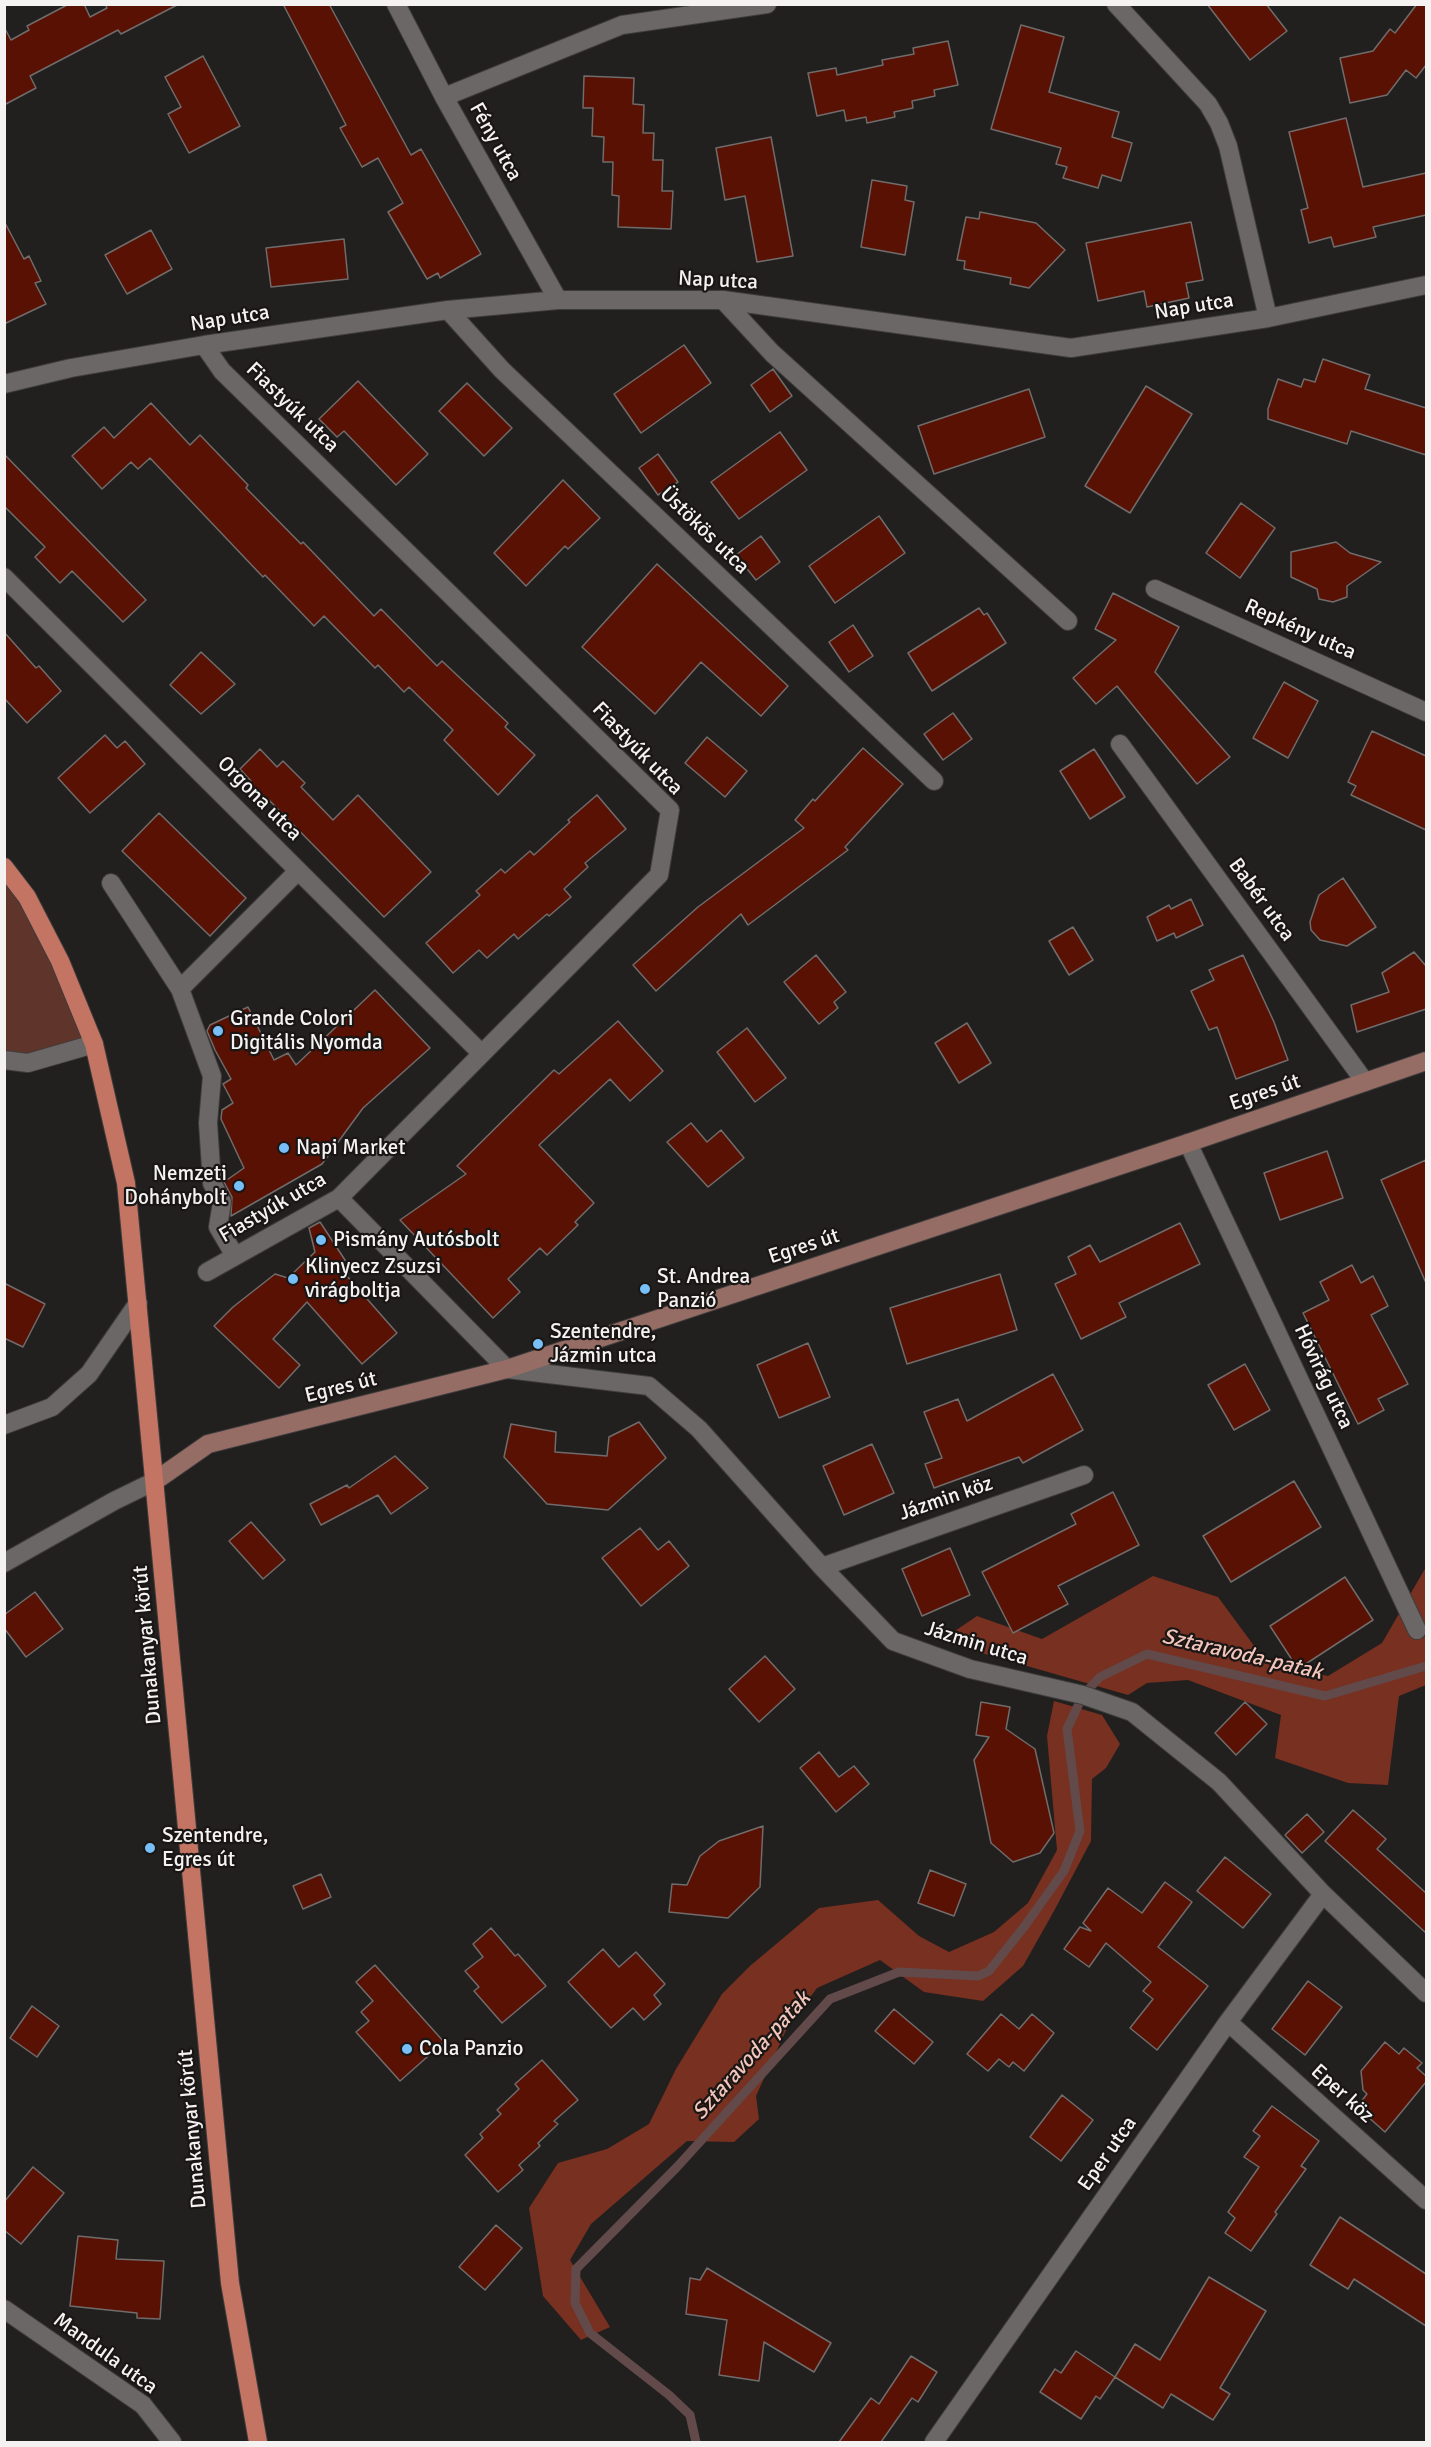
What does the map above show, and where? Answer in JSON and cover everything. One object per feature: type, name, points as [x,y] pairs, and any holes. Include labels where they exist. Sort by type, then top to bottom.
[{"type":"main road","name":"Dunakanyar körút","points":[[4,867],[27,897],[60,961],[94,1044],[126,1183],[230,2283],[258,2442]]},
{"type":"street","name":"Fény utca","points":[[396,4],[444,96],[558,300]]},
{"type":"street","points":[[444,96],[622,25],[767,4]]},
{"type":"street","points":[[1116,4],[1208,104],[1219,123],[1228,146],[1268,318]]},
{"type":"street","name":"Nap utca","points":[[4,384],[71,368],[204,345],[448,310],[558,300],[723,300],[1071,348],[1268,318],[1426,285]]},
{"type":"street","points":[[723,300],[772,353],[1068,621]]},
{"type":"street","name":"Üstökös utca","points":[[448,310],[502,370],[934,781]]},
{"type":"street","name":"Fiastyúk utca","points":[[204,345],[222,371],[670,810],[658,875],[339,1198],[207,1272]]},
{"type":"street","name":"Orgona utca","points":[[4,577],[481,1053]]},
{"type":"street","name":"Repkény utca","points":[[1155,590],[1426,712]]},
{"type":"street","name":"Babér utca","points":[[1120,744],[1365,1082]]},
{"type":"street","points":[[180,989],[298,871]]},
{"type":"street","points":[[111,883],[180,989],[212,1076],[208,1123],[212,1183],[222,1202],[218,1227],[235,1256]]},
{"type":"street","points":[[4,1060],[28,1063],[94,1044]]},
{"type":"street","name":"Egres út","points":[[4,1563],[114,1501],[155,1481],[208,1444],[507,1369],[1188,1143],[1426,1061]]},
{"type":"street","name":"Hóvirág utca","points":[[1188,1143],[1417,1630]]},
{"type":"street","points":[[339,1198],[507,1369]]},
{"type":"street","points":[[4,1425],[52,1407],[82,1381],[138,1303]]},
{"type":"street","name":"Jázmin utca","points":[[507,1369],[649,1386],[699,1429],[822,1567],[893,1641],[970,1669],[1083,1695],[1132,1712],[1219,1782],[1323,1894],[1426,1993]]},
{"type":"street","name":"Jázmin köz","points":[[822,1567],[1084,1475]]},
{"type":"street","name":"Eper utca","points":[[934,2442],[1228,2022],[1323,1894]]},
{"type":"street","name":"Eper köz","points":[[1228,2022],[1426,2200]]},
{"type":"street","name":"Mandula utca","points":[[4,2310],[143,2405],[172,2442]]},
{"type":"shaded area","points":[[4,867],[94,1044],[5,1060]]},
{"type":"shaded area","points":[[1426,1567],[1426,1685],[1399,1696],[1388,1785],[1348,1783],[1275,1758],[1281,1715],[1188,1680],[1147,1683],[1128,1695],[940,1641],[977,1616],[1042,1639],[1153,1576],[1218,1597],[1266,1662],[1328,1676],[1382,1643]]},
{"type":"shaded area","points":[[1054,1701],[1102,1715],[1120,1744],[1106,1768],[1092,1779],[1091,1841],[1023,1966],[983,2001],[924,1992],[880,1960],[817,1988],[787,2028],[756,2096],[759,2119],[734,2142],[687,2141],[591,2224],[570,2260],[610,2327],[581,2340],[543,2296],[529,2208],[558,2163],[607,2149],[649,2124],[676,2069],[722,1994],[750,1966],[819,1908],[878,1900],[919,1936],[949,1952],[994,1932],[1028,1903],[1057,1850],[1047,1736]]},
{"type":"building","points":[[69,4],[84,4],[90,17],[107,8],[105,4],[179,4],[121,34],[118,30],[30,76],[36,88],[4,105],[4,27],[11,40],[29,30],[27,26]]},
{"type":"building","points":[[283,4],[329,4],[411,155],[421,149],[481,254],[440,278],[438,273],[427,279],[388,212],[403,203],[378,158],[362,167],[340,128],[346,125]]},
{"type":"building","points":[[1207,4],[1266,4],[1287,31],[1250,60]]},
{"type":"building","points":[[1417,4],[1426,4],[1426,65],[1416,78],[1406,70],[1387,95],[1350,103],[1340,58],[1373,51],[1390,29],[1395,33]]},
{"type":"building","points":[[1021,25],[1064,37],[1049,92],[1119,112],[1112,137],[1132,143],[1121,181],[1102,175],[1098,188],[1063,178],[1067,167],[1056,164],[1061,148],[991,129]]},
{"type":"building","points":[[948,41],[958,85],[934,90],[935,96],[912,101],[913,108],[894,112],[895,117],[867,123],[866,117],[846,121],[844,110],[817,116],[808,73],[836,68],[837,75],[883,65],[882,60],[914,54],[913,48]]},
{"type":"building","points":[[203,56],[240,126],[189,153],[168,114],[181,107],[165,77]]},
{"type":"building","points":[[584,76],[634,78],[633,104],[644,105],[643,133],[654,133],[653,160],[663,160],[662,191],[673,191],[671,229],[618,227],[619,196],[612,195],[613,162],[603,162],[604,137],[592,136],[593,108],[583,108]]},
{"type":"building","points":[[1346,118],[1363,187],[1426,173],[1426,215],[1373,227],[1376,237],[1334,247],[1331,237],[1309,243],[1301,210],[1308,208],[1289,132]]},
{"type":"building","points":[[771,137],[793,256],[757,262],[745,196],[725,200],[716,148]]},
{"type":"building","points":[[872,180],[907,186],[905,200],[914,202],[905,255],[861,247]]},
{"type":"building","points":[[980,212],[1036,223],[1065,250],[1029,288],[1010,284],[1011,278],[964,269],[965,261],[957,260],[966,217],[979,219]]},
{"type":"building","points":[[4,221],[24,259],[29,256],[41,281],[35,283],[46,304],[4,324]]},
{"type":"building","points":[[1191,222],[1203,280],[1186,283],[1189,298],[1147,307],[1144,291],[1098,301],[1086,243]]},
{"type":"building","points":[[151,230],[172,269],[127,294],[105,255]]},
{"type":"building","points":[[344,239],[348,279],[271,287],[266,248]]},
{"type":"building","points":[[684,345],[711,383],[641,433],[614,394]]},
{"type":"building","points":[[1323,359],[1370,375],[1365,389],[1426,408],[1426,455],[1351,431],[1347,444],[1268,419],[1268,409],[1278,379],[1301,387],[1304,379],[1315,382]]},
{"type":"building","points":[[773,369],[792,396],[770,412],[751,385]]},
{"type":"building","points":[[358,381],[428,454],[396,485],[344,431],[337,437],[319,419]]},
{"type":"building","points":[[467,383],[512,428],[484,456],[439,411]]},
{"type":"building","points":[[1146,386],[1192,414],[1130,513],[1085,486]]},
{"type":"building","points":[[1029,389],[1045,437],[934,474],[918,426]]},
{"type":"building","points":[[151,403],[190,445],[200,435],[248,485],[246,488],[301,544],[303,542],[374,616],[381,609],[437,666],[442,661],[508,723],[505,727],[535,755],[498,795],[444,740],[453,730],[409,687],[404,692],[378,665],[375,668],[324,616],[314,626],[265,575],[263,577],[150,458],[138,469],[131,462],[102,489],[72,456],[104,427],[114,438]]},
{"type":"building","points":[[780,432],[807,470],[739,519],[711,482]]},
{"type":"building","points":[[4,454],[146,600],[123,622],[72,571],[60,583],[35,557],[45,547],[4,506]]},
{"type":"building","points":[[658,454],[678,482],[658,495],[639,468]]},
{"type":"building","points":[[563,480],[600,518],[568,549],[565,546],[526,586],[494,553]]},
{"type":"building","points":[[1241,503],[1275,528],[1240,578],[1206,553]]},
{"type":"building","points":[[879,516],[905,553],[835,603],[809,566]]},
{"type":"building","points":[[761,536],[780,562],[756,580],[736,555]]},
{"type":"building","points":[[1336,542],[1350,553],[1381,562],[1347,586],[1347,597],[1333,602],[1319,599],[1317,589],[1291,577],[1291,552]]},
{"type":"building","points":[[657,564],[788,686],[761,716],[701,662],[655,714],[582,647]]},
{"type":"building","points":[[1113,593],[1179,627],[1155,672],[1230,757],[1197,784],[1117,686],[1096,704],[1073,678],[1116,640],[1095,629]]},
{"type":"building","points":[[979,608],[984,615],[987,613],[1006,643],[932,691],[908,653]]},
{"type":"building","points":[[853,625],[873,656],[849,672],[829,642]]},
{"type":"building","points":[[4,632],[36,668],[39,666],[61,691],[27,723],[4,698]]},
{"type":"building","points":[[201,652],[235,684],[201,714],[170,685]]},
{"type":"building","points":[[1284,682],[1318,701],[1288,758],[1253,738]]},
{"type":"building","points":[[953,713],[972,739],[943,760],[924,734]]},
{"type":"building","points":[[1372,731],[1426,756],[1426,830],[1351,795],[1356,786],[1348,782]]},
{"type":"building","points":[[105,735],[117,748],[125,741],[145,764],[90,813],[58,778]]},
{"type":"building","points":[[707,737],[747,771],[725,797],[685,763]]},
{"type":"building","points":[[863,748],[903,784],[845,847],[848,850],[748,925],[741,914],[656,991],[633,965],[698,907],[804,828],[795,820]]},
{"type":"building","points":[[260,749],[277,767],[283,761],[305,783],[301,787],[333,820],[358,795],[431,872],[384,917],[269,800],[266,803],[248,784],[251,781],[240,769]]},
{"type":"building","points":[[1094,749],[1125,797],[1090,819],[1060,771]]},
{"type":"building","points":[[597,795],[626,829],[585,863],[588,867],[564,889],[571,897],[518,939],[514,934],[487,958],[479,950],[453,973],[426,943],[480,895],[476,891],[501,869],[505,873],[530,851],[534,855],[570,822],[568,820]]},
{"type":"building","points":[[159,813],[246,898],[210,936],[122,851]]},
{"type":"building","points":[[1343,878],[1376,927],[1347,946],[1320,940],[1311,930],[1310,922],[1319,895]]},
{"type":"building","points":[[1191,899],[1203,925],[1176,938],[1174,933],[1157,941],[1147,917],[1169,905],[1171,909]]},
{"type":"building","points":[[1073,927],[1093,960],[1069,975],[1049,941]]},
{"type":"building","points":[[1414,952],[1426,966],[1426,1009],[1357,1032],[1351,1005],[1389,992],[1382,973]]},
{"type":"building","points":[[816,955],[846,992],[834,1002],[838,1008],[819,1024],[784,982]]},
{"type":"building","points":[[1243,955],[1274,1022],[1288,1060],[1236,1079],[1217,1027],[1209,1030],[1191,991],[1214,980],[1209,970]]},
{"type":"building","points":[[375,990],[430,1048],[363,1108],[322,1164],[231,1216],[232,1197],[224,1182],[244,1168],[221,1119],[222,1110],[233,1103],[223,1084],[231,1079],[207,1031],[210,1025],[248,1007],[274,1060],[288,1053],[296,1065]]},
{"type":"building","points":[[618,1021],[663,1071],[630,1101],[610,1079],[539,1145],[594,1203],[575,1222],[578,1225],[547,1255],[540,1248],[508,1279],[520,1292],[493,1318],[400,1220],[466,1174],[457,1166],[554,1070],[559,1074]]},
{"type":"building","points":[[967,1023],[991,1063],[959,1083],[935,1043]]},
{"type":"building","points":[[747,1028],[786,1078],[755,1102],[717,1052]]},
{"type":"building","points":[[691,1123],[707,1142],[721,1130],[744,1158],[708,1187],[667,1142]]},
{"type":"building","points":[[1327,1151],[1343,1198],[1280,1220],[1264,1173]]},
{"type":"building","points":[[1426,1160],[1426,1283],[1381,1180]]},
{"type":"building","points":[[320,1222],[345,1260],[339,1267],[397,1333],[362,1364],[307,1302],[273,1339],[300,1365],[279,1388],[214,1326],[233,1307],[275,1274],[288,1278],[315,1252],[309,1228]]},
{"type":"building","points":[[1180,1223],[1200,1264],[1119,1303],[1126,1317],[1081,1339],[1055,1284],[1076,1274],[1068,1257],[1090,1245],[1100,1262]]},
{"type":"building","points":[[1352,1265],[1361,1283],[1373,1276],[1388,1306],[1371,1315],[1408,1384],[1378,1399],[1384,1410],[1358,1424],[1303,1313],[1329,1300],[1320,1282]]},
{"type":"building","points":[[1000,1274],[1017,1330],[907,1364],[890,1308]]},
{"type":"building","points":[[4,1283],[45,1304],[23,1347],[4,1338]]},
{"type":"building","points":[[808,1343],[830,1397],[779,1418],[757,1365]]},
{"type":"building","points":[[1245,1364],[1270,1410],[1234,1430],[1208,1385]]},
{"type":"building","points":[[1053,1374],[1083,1430],[1023,1463],[1019,1457],[934,1488],[925,1464],[942,1458],[924,1412],[958,1399],[967,1421]]},
{"type":"building","points":[[639,1422],[666,1458],[608,1510],[547,1504],[504,1457],[511,1424],[556,1432],[555,1452],[607,1456],[609,1437]]},
{"type":"building","points":[[872,1444],[894,1493],[844,1515],[823,1466]]},
{"type":"building","points":[[395,1456],[428,1488],[391,1514],[378,1495],[321,1525],[310,1504],[347,1485],[349,1488]]},
{"type":"building","points":[[1294,1481],[1321,1527],[1231,1582],[1203,1536]]},
{"type":"building","points":[[1113,1492],[1139,1545],[1058,1586],[1068,1604],[1013,1633],[982,1572],[1076,1524],[1071,1514]]},
{"type":"building","points":[[251,1522],[285,1560],[263,1579],[229,1541]]},
{"type":"building","points":[[640,1528],[658,1550],[669,1541],[689,1566],[641,1606],[602,1558]]},
{"type":"building","points":[[950,1548],[970,1595],[922,1616],[902,1569]]},
{"type":"building","points":[[1345,1577],[1373,1620],[1298,1669],[1270,1626]]},
{"type":"building","points":[[35,1592],[63,1629],[26,1657],[4,1628],[4,1615]]},
{"type":"building","points":[[765,1656],[795,1689],[759,1722],[729,1689]]},
{"type":"building","points":[[981,1702],[1010,1707],[1006,1729],[1035,1749],[1054,1833],[1040,1853],[1013,1862],[991,1843],[974,1760],[989,1737],[976,1735]]},
{"type":"building","points":[[1245,1702],[1267,1724],[1236,1755],[1215,1733]]},
{"type":"building","points":[[819,1752],[839,1777],[854,1766],[869,1784],[836,1812],[800,1768]]},
{"type":"building","points":[[1353,1810],[1386,1839],[1377,1849],[1426,1893],[1426,1933],[1325,1841]]},
{"type":"building","points":[[1307,1814],[1324,1832],[1302,1853],[1285,1835]]},
{"type":"building","points":[[763,1826],[760,1887],[728,1918],[669,1912],[672,1884],[687,1885],[700,1856],[719,1841]]},
{"type":"building","points":[[1225,1857],[1271,1894],[1243,1928],[1197,1891]]},
{"type":"building","points":[[930,1870],[966,1884],[954,1916],[918,1903]]},
{"type":"building","points":[[321,1874],[331,1897],[303,1909],[293,1886]]},
{"type":"building","points":[[1165,1882],[1192,1902],[1158,1947],[1208,1986],[1157,2050],[1130,2028],[1153,1999],[1143,1991],[1151,1982],[1106,1943],[1089,1967],[1064,1949],[1080,1927],[1091,1931],[1083,1923],[1108,1888],[1142,1913]]},
{"type":"building","points":[[491,1928],[515,1956],[518,1954],[546,1986],[502,2023],[474,1991],[479,1987],[465,1971],[483,1957],[473,1944]]},
{"type":"building","points":[[603,1949],[619,1967],[636,1952],[665,1984],[654,1995],[661,2004],[644,2020],[633,2008],[611,2028],[568,1982]]},
{"type":"building","points":[[375,1965],[444,2042],[400,2081],[356,2032],[369,2021],[361,2012],[373,2001],[356,1982]]},
{"type":"building","points":[[1308,1981],[1342,2007],[1305,2055],[1272,2029]]},
{"type":"building","points":[[32,2006],[59,2026],[37,2057],[10,2038]]},
{"type":"building","points":[[894,2009],[933,2042],[914,2064],[875,2031]]},
{"type":"building","points":[[1001,2014],[1019,2029],[1032,2014],[1054,2033],[1024,2071],[1013,2062],[1009,2067],[999,2059],[988,2071],[967,2054]]},
{"type":"building","points":[[1385,2042],[1399,2054],[1404,2048],[1422,2063],[1417,2068],[1426,2076],[1426,2082],[1385,2132],[1357,2107],[1367,2094],[1363,2090],[1361,2071]]},
{"type":"building","points":[[542,2060],[578,2100],[554,2121],[558,2124],[538,2143],[540,2146],[519,2165],[523,2170],[498,2192],[465,2155],[483,2138],[480,2134],[501,2114],[497,2110],[519,2089],[515,2084]]},
{"type":"building","points":[[1062,2095],[1093,2120],[1061,2161],[1030,2137]]},
{"type":"building","points":[[1272,2106],[1319,2141],[1301,2166],[1306,2169],[1251,2251],[1225,2233],[1235,2218],[1228,2212],[1259,2167],[1244,2157],[1260,2136],[1253,2131]]},
{"type":"building","points":[[33,2167],[64,2193],[21,2244],[4,2230],[4,2202]]},
{"type":"building","points":[[1340,2217],[1426,2274],[1426,2326],[1354,2279],[1348,2289],[1310,2265]]},
{"type":"building","points":[[496,2225],[522,2248],[485,2290],[459,2267]]},
{"type":"building","points":[[78,2236],[118,2240],[116,2259],[164,2261],[160,2319],[137,2318],[137,2313],[70,2306]]},
{"type":"building","points":[[707,2268],[831,2343],[814,2372],[764,2342],[759,2381],[719,2375],[727,2320],[686,2314],[690,2278],[700,2280]]},
{"type":"building","points":[[1209,2277],[1266,2311],[1220,2388],[1230,2394],[1213,2420],[1171,2394],[1163,2408],[1115,2377],[1135,2344],[1160,2360]]},
{"type":"building","points":[[1076,2351],[1115,2377],[1100,2399],[1096,2396],[1081,2419],[1040,2392],[1055,2369],[1061,2373]]},
{"type":"building","points":[[911,2356],[937,2372],[918,2402],[912,2398],[881,2442],[839,2442],[871,2398],[879,2404]]},
{"type":"waterway","name":"Sztaravoda-patak","points":[[696,2442],[690,2415],[669,2395],[590,2333],[575,2303],[576,2269],[677,2167],[830,1999],[899,1972],[978,1976],[989,1971],[1064,1871],[1080,1831],[1067,1729],[1083,1695],[1100,1677],[1147,1654],[1325,1696],[1426,1666]]},
{"type":"place","name":"Grande Colori Digitális Nyomda","points":[[218,1031]]},
{"type":"place","name":"Napi Market","points":[[284,1148]]},
{"type":"place","name":"Nemzeti Dohánybolt","points":[[239,1186]]},
{"type":"place","name":"Pismány Autósbolt","points":[[321,1240]]},
{"type":"place","name":"Klinyecz Zsuzsi virágboltja","points":[[293,1279]]},
{"type":"place","name":"St. Andrea Panzió","points":[[645,1289]]},
{"type":"place","name":"Szentendre, Jázmin utca","points":[[538,1344]]},
{"type":"place","name":"Szentendre, Egres út","points":[[150,1848]]},
{"type":"place","name":"Cola Panzio","points":[[407,2049]]}]
